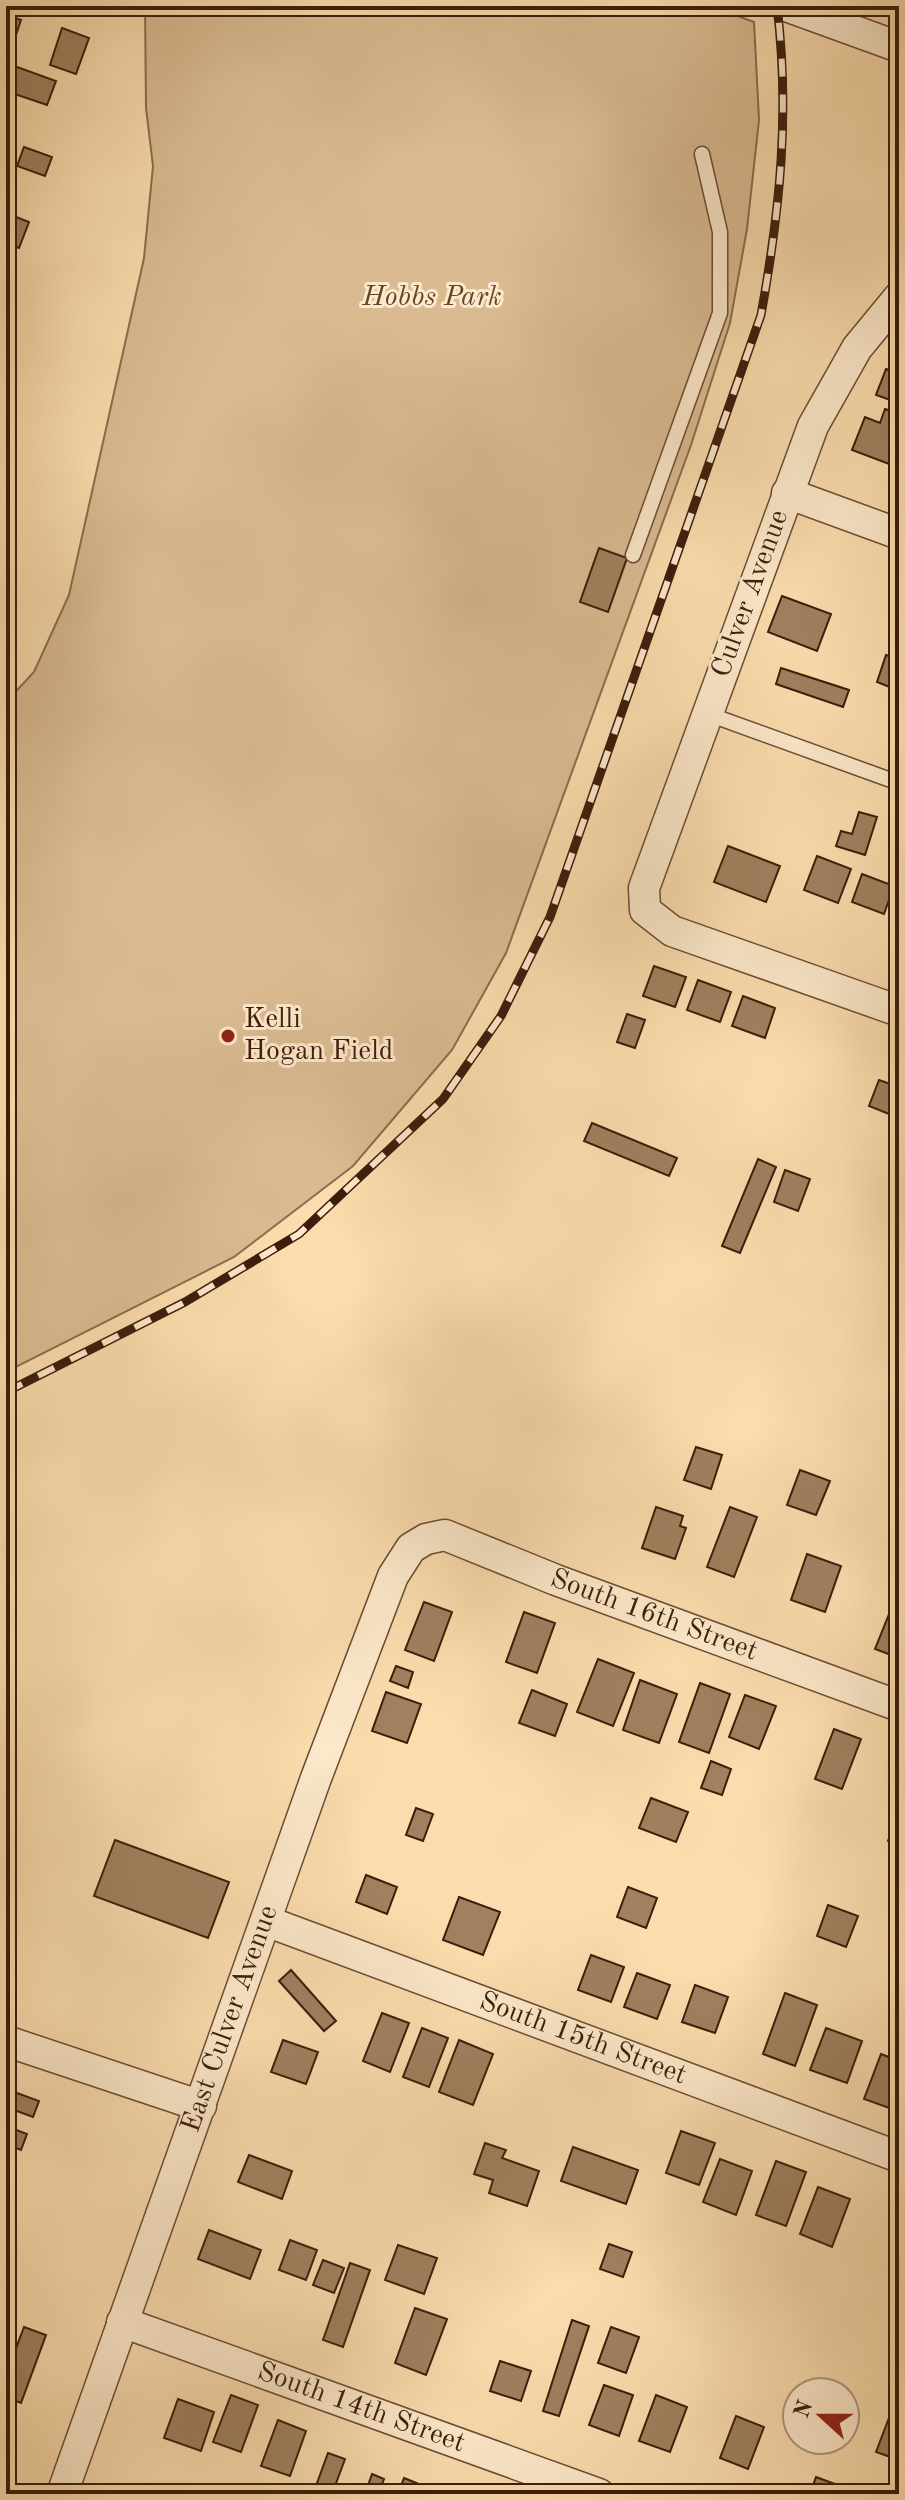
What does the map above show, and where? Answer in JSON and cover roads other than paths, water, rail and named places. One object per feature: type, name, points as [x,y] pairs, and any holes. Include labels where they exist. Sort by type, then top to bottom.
[{"type":"street","points":[[786,6],[899,47]]},
{"type":"street","name":"Culver Avenue","points":[[899,297],[857,348],[829,394],[787,493],[644,888],[645,910],[672,931],[899,1011]]},
{"type":"street","points":[[787,493],[899,534]]},
{"type":"street","name":"South 16th Street","points":[[411,1548],[426,1539],[445,1535],[556,1580],[899,1706]]},
{"type":"street","name":"East Culver Avenue","points":[[62,2494],[266,1921],[393,1576],[411,1548]]},
{"type":"street","name":"South 15th Street","points":[[266,1921],[899,2157]]},
{"type":"street","points":[[6,2041],[201,2106]]},
{"type":"street","name":"South 14th Street","points":[[122,2322],[599,2494]]},
{"type":"lane","points":[[633,555],[720,313],[720,232],[702,154]]},
{"type":"lane","points":[[708,714],[899,783]]},
{"type":"railway","points":[[6,1392],[185,1302],[299,1234],[443,1099],[501,1016],[550,917],[761,315],[778,199],[783,123],[777,6]]},
{"type":"place","name":"Kelli Hogan Field","points":[[228,1036]]},
{"type":"park label","name":"Hobbs Park","points":[[432,298]]}]
